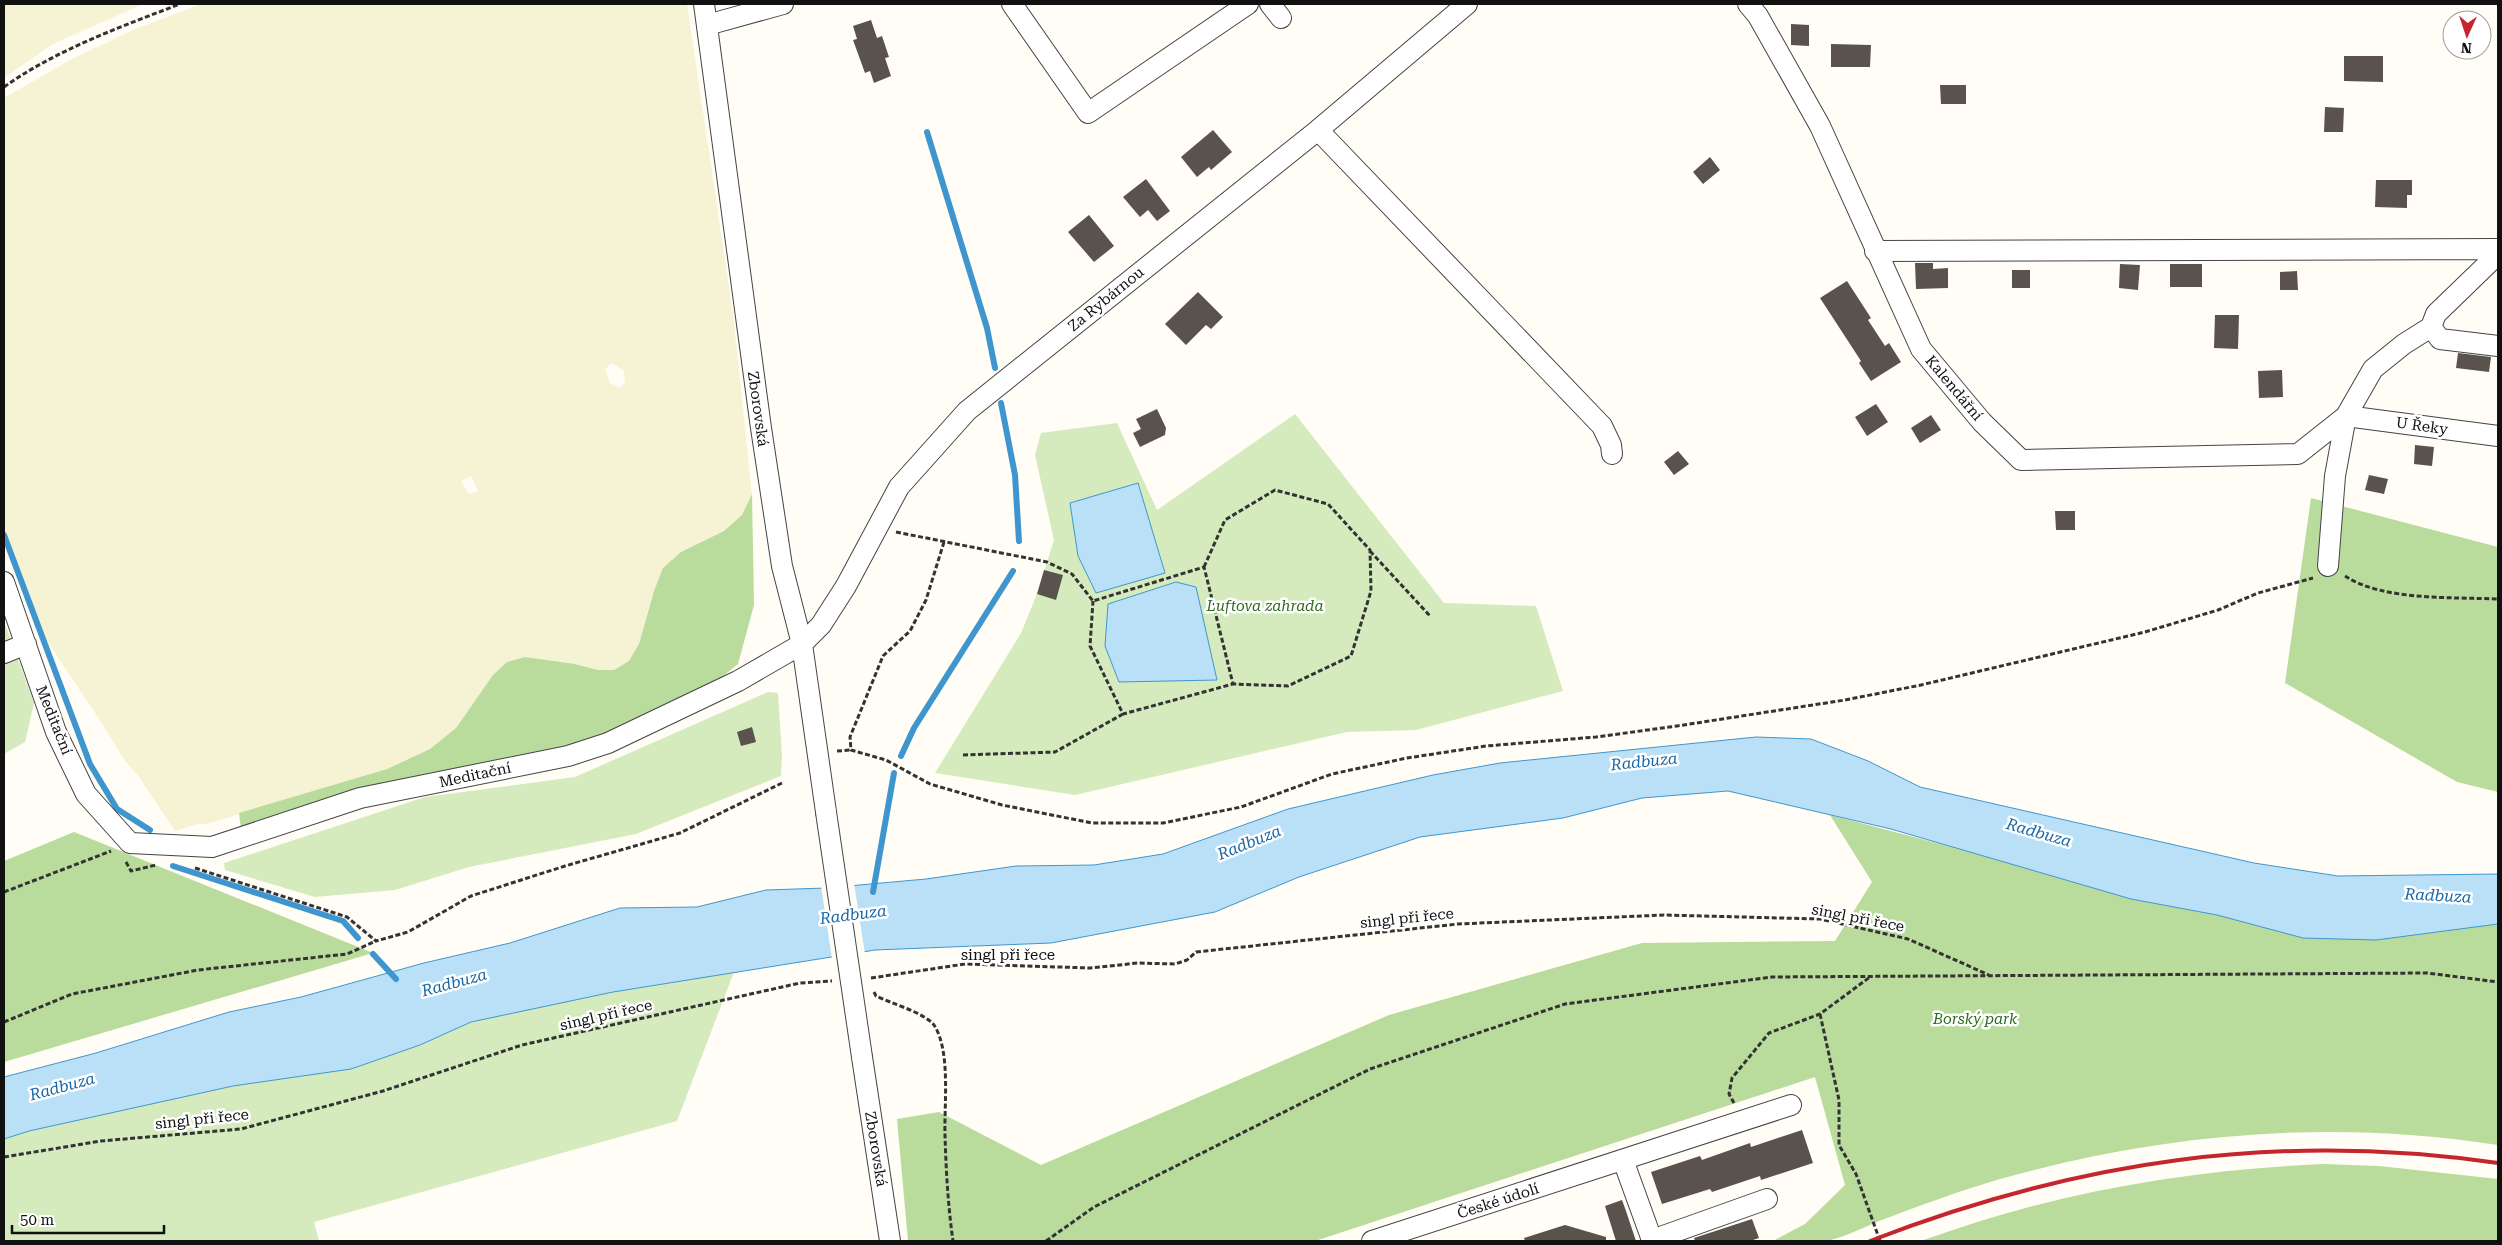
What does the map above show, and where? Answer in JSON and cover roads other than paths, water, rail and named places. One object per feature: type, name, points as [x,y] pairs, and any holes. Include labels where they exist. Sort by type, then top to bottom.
[{"type":"street","name":"Zborovská","points":[[704,4],[774,517],[782,566],[802,644],[890,1241]]},
{"type":"street","points":[[707,24],[783,4]]},
{"type":"street","points":[[1012,4],[1088,114],[1248,4]]},
{"type":"street","name":"Za Rybárnou","points":[[802,644],[821,625],[846,586],[899,487],[967,411],[1318,130],[1467,4]]},
{"type":"street","name":"Kalendářní","points":[[1748,4],[1758,16],[1820,126],[1920,349],[1982,422],[2021,460],[2298,454],[2346,416]]},
{"type":"street","points":[[1318,130],[1602,426],[1612,454]]},
{"type":"street","points":[[1875,251],[2498,249]]},
{"type":"street","points":[[2328,566],[2335,476],[2346,416],[2373,369],[2404,344],[2431,327],[2436,314],[2498,254]]},
{"type":"street","points":[[2431,327],[2440,339],[2498,346]]},
{"type":"street","name":"U Řeky","points":[[2346,416],[2498,436]]},
{"type":"street","name":"Meditační","points":[[4,582],[56,732],[86,794],[124,846],[212,847],[360,798],[568,756],[616,739],[738,681],[802,644]]},
{"type":"street","points":[[4,653],[26,644]]},
{"type":"street","name":"České údolí","points":[[1372,1241],[1792,1105]]},
{"type":"street","points":[[1623,1160],[1652,1240],[1767,1199]]},
{"type":"water","points":[[1138,483],[1165,573],[1096,593],[1078,556],[1070,503]]},
{"type":"water","points":[[1176,582],[1196,587],[1217,680],[1119,682],[1105,646],[1108,604]]},
{"type":"water","name":"Radbuza","points":[[1756,737],[1811,739],[1868,761],[1920,787],[2254,863],[2338,876],[2498,874],[2498,924],[2376,940],[2303,938],[2217,915],[2131,899],[1891,829],[1728,791],[1642,798],[1563,818],[1420,837],[1299,877],[1215,912],[1051,943],[875,950],[613,992],[471,1022],[420,1045],[351,1069],[233,1086],[29,1131],[4,1139],[4,1077],[96,1053],[229,1012],[301,997],[424,963],[510,943],[620,908],[697,907],[766,890],[826,888],[926,879],[1016,866],[1094,865],[1163,854],[1288,809],[1433,775],[1500,763]]},
{"type":"waterway","points":[[927,132],[987,328],[995,368]]},
{"type":"waterway","points":[[1001,403],[1015,475],[1019,541]]},
{"type":"waterway","points":[[4,535],[90,764],[117,809],[150,830]]},
{"type":"waterway","points":[[901,756],[914,728],[1013,571]]},
{"type":"waterway","points":[[873,892],[894,773]]},
{"type":"waterway","points":[[173,866],[343,921],[358,938]]},
{"type":"waterway","points":[[373,954],[396,979]]},
{"type":"railway","points":[[1870,1241],[1947,1213],[2024,1191],[2101,1173],[2179,1160],[2257,1153],[2336,1150],[2416,1154],[2498,1163]]},
{"type":"park label","name":"Luftova zahrada","points":[[1265,606]]},
{"type":"park label","name":"Borský park","points":[[1975,1019]]}]
